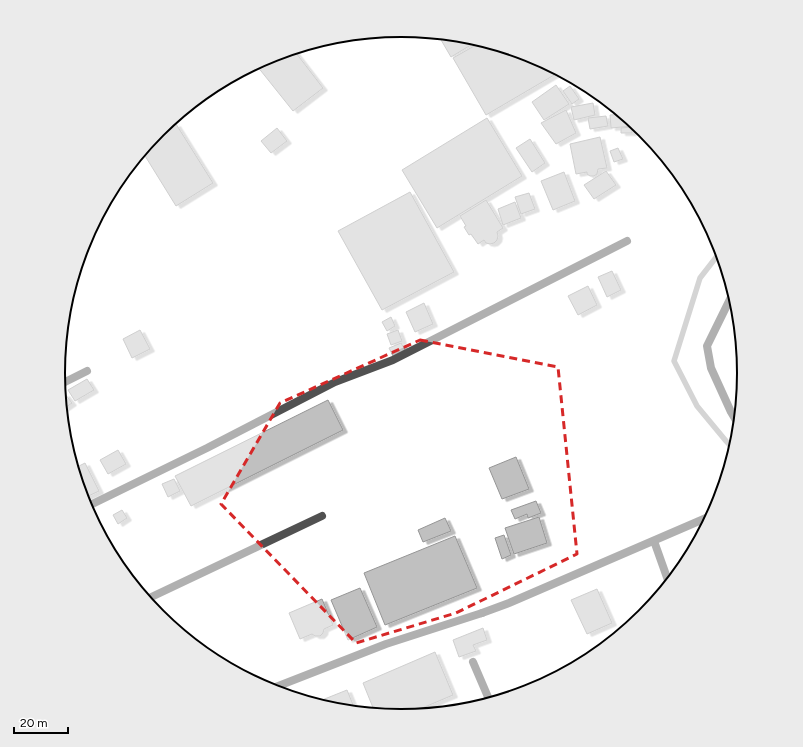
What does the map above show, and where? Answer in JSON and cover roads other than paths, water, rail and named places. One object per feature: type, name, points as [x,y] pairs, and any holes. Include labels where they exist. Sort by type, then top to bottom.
[{"type":"street","points":[[92,504],[207,448],[335,382],[393,360],[627,241]]},
{"type":"street","points":[[730,299],[707,346],[711,368],[735,418]]},
{"type":"street","points":[[65,382],[87,371]]},
{"type":"street","points":[[151,597],[322,516]]},
{"type":"street","points":[[278,686],[386,644],[509,603],[704,519]]},
{"type":"street","points":[[654,541],[667,579]]},
{"type":"street","points":[[473,662],[489,699]]},
{"type":"waterway","points":[[717,257],[700,278],[674,361],[697,406],[730,446]]}]
